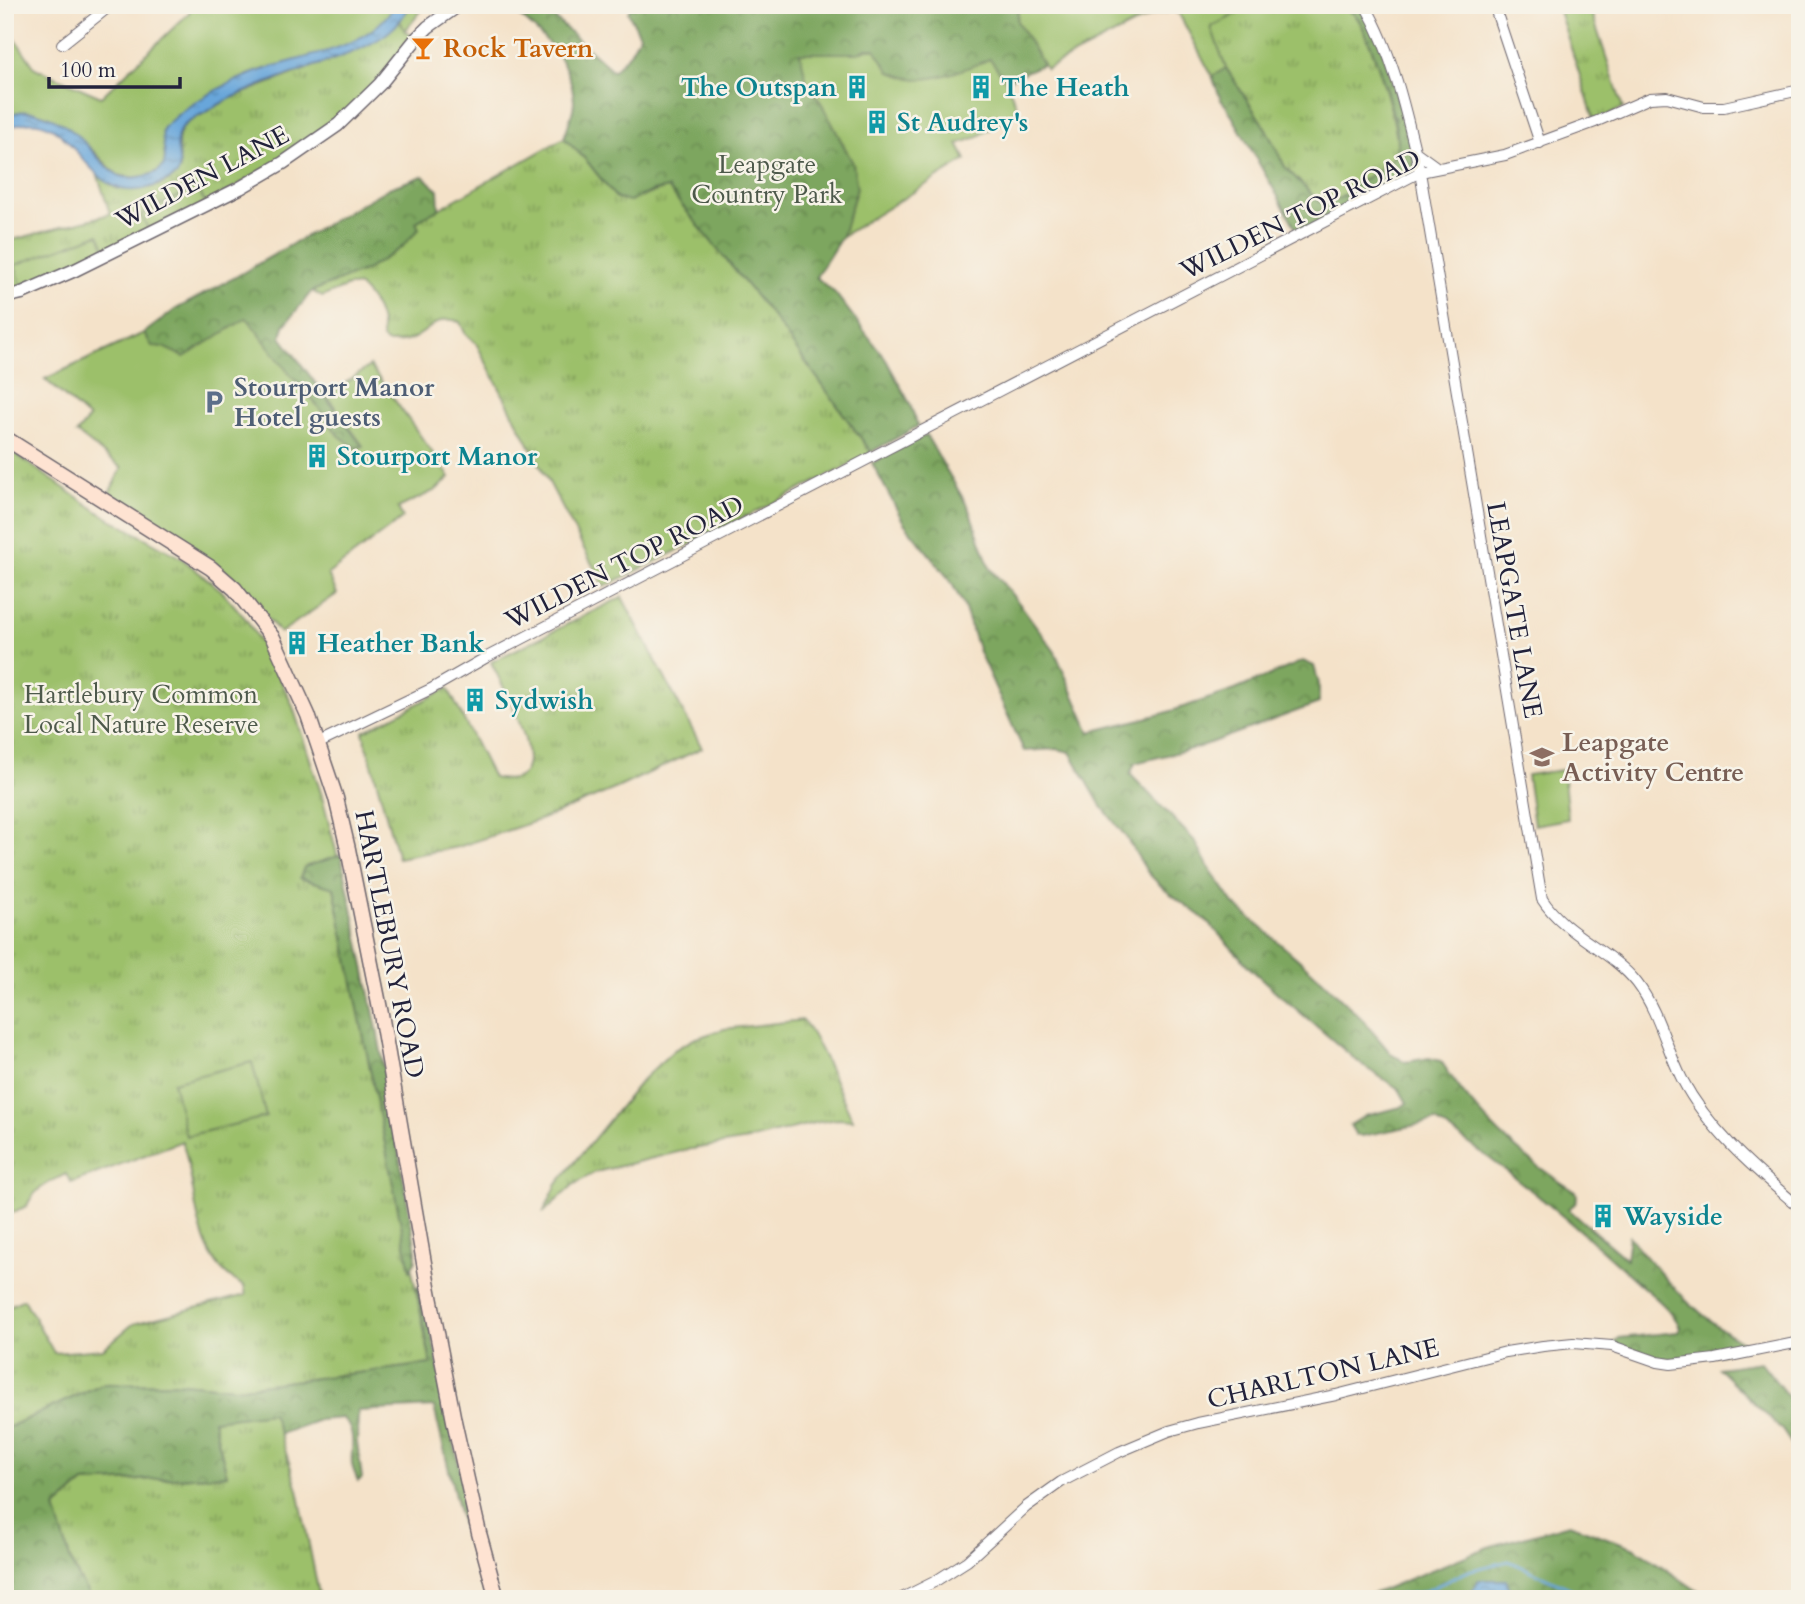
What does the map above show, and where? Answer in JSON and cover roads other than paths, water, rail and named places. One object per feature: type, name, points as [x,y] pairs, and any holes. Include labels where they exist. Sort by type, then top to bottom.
[{"type":"main road","name":"HARTLEBURY ROAD","points":[[5,438],[187,550],[235,589],[273,638],[292,675],[319,743],[348,849],[398,1106],[454,1421],[479,1534],[497,1599]]},
{"type":"street","points":[[62,44],[111,5]]},
{"type":"street","name":"WILDEN LANE","points":[[5,297],[22,293],[75,270],[240,188],[283,163],[338,124],[380,84],[428,27],[459,5]]},
{"type":"street","name":"LEAPGATE LANE","points":[[1365,5],[1384,44],[1420,172],[1542,899],[1552,912],[1620,965],[1638,985],[1656,1015],[1682,1079],[1701,1111],[1741,1155],[1800,1208]]},
{"type":"street","points":[[1494,5],[1540,143]]},
{"type":"street","points":[[68,25],[75,34]]},
{"type":"street","name":"WILDEN TOP ROAD","points":[[319,743],[431,689],[487,657],[1420,172],[1504,155],[1650,99],[1667,97],[1704,107],[1724,107],[1800,90]]},
{"type":"street","points":[[1416,152],[1438,168]]},
{"type":"street","name":"CHARLTON LANE","points":[[900,1599],[934,1583],[967,1561],[1026,1507],[1061,1482],[1119,1452],[1169,1431],[1247,1411],[1336,1395],[1506,1352],[1544,1346],[1573,1343],[1612,1346],[1671,1364],[1715,1359],[1800,1342]]},
{"type":"water","points":[[395,5],[408,5],[401,20],[373,43],[252,89],[187,123],[177,137],[178,174],[148,188],[125,190],[107,182],[63,137],[47,126],[28,122],[5,130],[5,117],[15,113],[34,112],[44,115],[71,130],[118,175],[131,178],[150,175],[159,170],[165,162],[163,129],[191,105],[249,75],[348,44],[382,22]]},
{"type":"water","points":[[1479,1580],[1506,1580],[1513,1599],[1438,1599],[1447,1593],[1470,1595]]},
{"type":"waterway","points":[[1372,1599],[1423,1592],[1471,1570],[1509,1561],[1594,1599]]},
{"type":"place","name":"Rock Tavern","points":[[423,48]]},
{"type":"place","name":"The Outspan","points":[[857,87]]},
{"type":"place","name":"The Heath","points":[[981,87]]},
{"type":"place","name":"St Audrey's","points":[[877,122]]},
{"type":"place","name":"Stourport Manor Hotel guests","points":[[214,402]]},
{"type":"place","name":"Stourport Manor","points":[[317,456]]},
{"type":"place","name":"Heather Bank","points":[[297,643]]},
{"type":"place","name":"Sydwish","points":[[475,700]]},
{"type":"place","name":"Leapgate Activity Centre","points":[[1542,757]]},
{"type":"place","name":"Wayside","points":[[1603,1216]]},
{"type":"park label","name":"Leapgate Country Park","points":[[767,179]]},
{"type":"park label","name":"Hartlebury Common Local Nature Reserve","points":[[141,709]]}]
